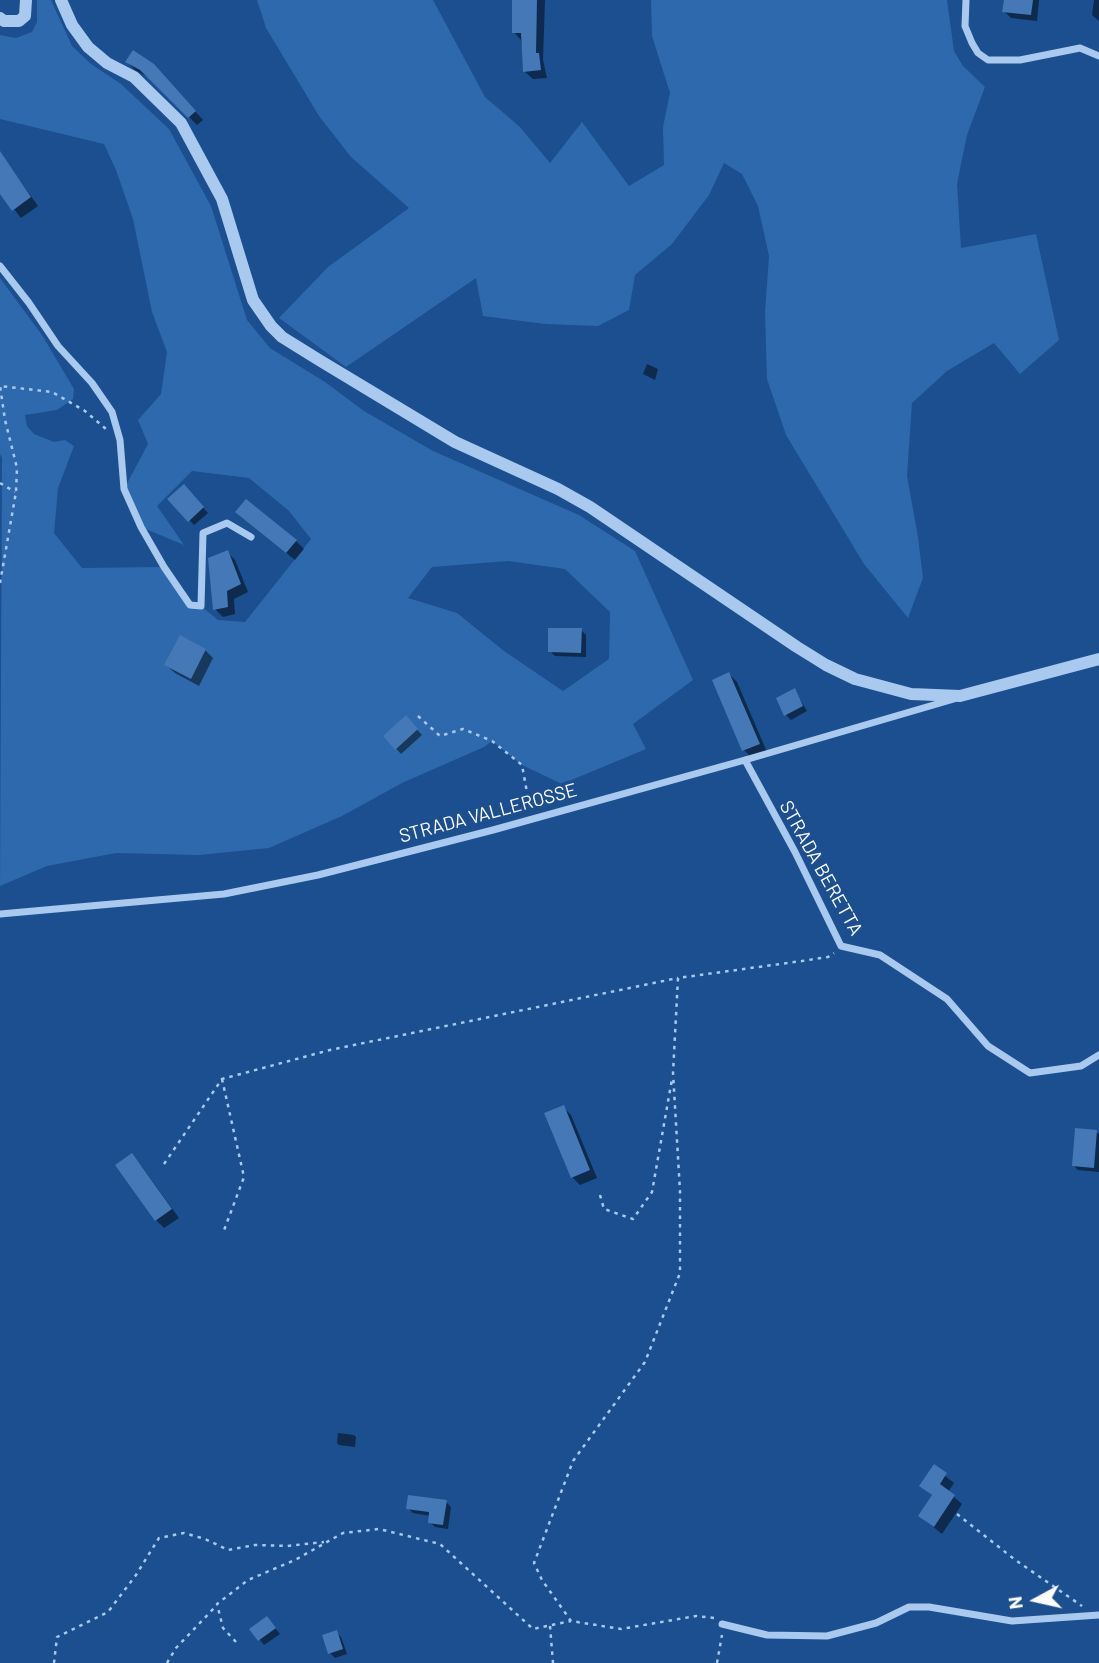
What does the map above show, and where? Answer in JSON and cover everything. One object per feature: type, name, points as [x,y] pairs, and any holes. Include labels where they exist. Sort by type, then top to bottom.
[{"type":"street","points":[[0,19],[19,21],[25,16],[26,0]]},
{"type":"street","points":[[61,0],[72,25],[89,47],[107,62],[134,77],[181,123],[222,199],[253,300],[282,337],[455,442],[558,489],[590,507],[826,664],[855,679],[911,694],[944,697],[974,693],[1099,659]]},
{"type":"street","points":[[966,0],[965,26],[978,53],[988,60],[1020,60],[1080,48],[1099,56]]},
{"type":"street","points":[[0,266],[58,346],[92,383],[112,412],[120,440],[124,489],[159,557],[190,605],[201,606],[203,533],[227,523],[251,537]]},
{"type":"street","name":"STRADA VALLEROSSE","points":[[0,914],[225,894],[318,875],[745,760],[974,693]]},
{"type":"street","name":"STRADA BERETTA","points":[[745,760],[795,852],[841,946],[880,955],[947,999],[988,1046],[1030,1073],[1081,1066],[1099,1055]]},
{"type":"street","points":[[723,1624],[767,1635],[827,1636],[876,1623],[909,1606],[1012,1620],[1098,1615]]},
{"type":"path","points":[[0,583],[16,492],[17,468],[0,386],[52,392],[85,411],[120,440]]},
{"type":"path","points":[[0,483],[16,492]]},
{"type":"path","points":[[418,716],[440,736],[463,729],[492,741],[522,765],[532,819]]},
{"type":"path","points":[[164,1164],[222,1079],[330,1050],[678,978],[828,957],[841,946]]},
{"type":"path","points":[[571,1621],[542,1580],[534,1563],[573,1461],[645,1362],[680,1273],[680,1192],[673,1073],[678,978]]},
{"type":"path","points":[[600,1195],[604,1209],[633,1219],[652,1192],[673,1073]]},
{"type":"path","points":[[222,1079],[244,1177],[223,1233]]},
{"type":"path","points":[[957,1514],[1014,1559],[1098,1615]]},
{"type":"path","points":[[167,1663],[176,1648],[217,1604],[248,1580],[295,1560],[343,1533],[379,1529],[440,1544],[533,1629],[571,1621],[621,1629],[696,1616],[712,1616],[723,1624],[717,1663]]},
{"type":"path","points":[[54,1663],[57,1637],[108,1612],[159,1538],[184,1533],[228,1550],[255,1545],[287,1546],[327,1542]]},
{"type":"path","points":[[217,1604],[223,1628],[236,1642]]},
{"type":"path","points":[[550,1626],[553,1663]]},
{"type":"shaded area","points":[[37,0],[51,0],[72,46],[91,64],[121,84],[169,129],[211,206],[247,320],[270,348],[325,382],[364,411],[433,451],[579,515],[635,551],[693,680],[633,724],[646,749],[562,784],[522,765],[492,741],[402,783],[342,816],[269,848],[199,855],[116,853],[47,866],[0,886],[0,278],[42,335],[74,389],[73,399],[57,410],[25,415],[27,426],[34,434],[54,442],[65,440],[74,446],[58,488],[54,533],[82,568],[164,567],[190,605],[201,606],[218,620],[245,622],[311,539],[289,511],[249,478],[192,471],[157,506],[184,545],[141,527],[124,489],[148,444],[138,420],[161,394],[167,352],[152,312],[133,219],[104,144],[0,119],[0,35],[16,38],[32,32],[37,22]],"holes":[[[508,561],[565,569],[610,612],[609,659],[563,691],[504,651],[457,613],[408,598],[432,567]]]},
{"type":"shaded area","points":[[257,0],[433,0],[485,97],[520,127],[550,163],[582,122],[629,186],[664,165],[663,127],[670,93],[652,36],[651,0],[947,0],[954,51],[963,66],[985,87],[967,135],[957,184],[961,248],[1036,234],[1059,340],[1020,374],[994,343],[947,371],[912,403],[907,476],[923,578],[908,618],[864,564],[786,435],[767,379],[765,312],[769,256],[758,206],[742,174],[724,163],[709,195],[672,244],[635,275],[629,310],[598,326],[545,324],[483,316],[476,278],[346,367],[279,318],[328,267],[409,208],[351,157],[319,116],[266,28]]},
{"type":"building","points":[[512,0],[537,0],[536,53],[539,53],[541,70],[523,72],[521,33],[512,33]]},
{"type":"building","points":[[1004,0],[1033,0],[1031,15],[1002,12]]},
{"type":"building","points":[[133,50],[154,64],[196,111],[188,118],[140,70],[125,62]]},
{"type":"building","points":[[0,151],[31,197],[12,211],[0,194]]},
{"type":"building","points":[[184,484],[204,507],[188,522],[167,499]]},
{"type":"building","points":[[246,499],[297,540],[286,553],[235,512]]},
{"type":"building","points":[[228,550],[241,584],[227,591],[228,607],[213,610],[208,558]]},
{"type":"building","points":[[548,628],[582,628],[581,653],[548,652]]},
{"type":"building","points":[[180,635],[206,649],[191,679],[164,665]]},
{"type":"building","points":[[729,672],[760,744],[742,751],[712,680]]},
{"type":"building","points":[[795,688],[803,706],[784,716],[776,698]]},
{"type":"building","points":[[406,715],[418,729],[395,750],[383,736]]},
{"type":"building","points":[[564,1105],[590,1170],[571,1178],[544,1113]]},
{"type":"building","points":[[1075,1128],[1097,1130],[1094,1168],[1072,1166]]},
{"type":"building","points":[[132,1153],[172,1209],[155,1221],[115,1165]]},
{"type":"building","points":[[934,1464],[947,1473],[940,1484],[955,1495],[934,1527],[918,1516],[932,1495],[919,1486]]},
{"type":"building","points":[[408,1495],[447,1500],[443,1525],[428,1523],[429,1512],[406,1509]]},
{"type":"building","points":[[267,1616],[276,1628],[258,1641],[249,1629]]},
{"type":"building","points":[[337,1630],[343,1649],[328,1654],[322,1635]]}]
